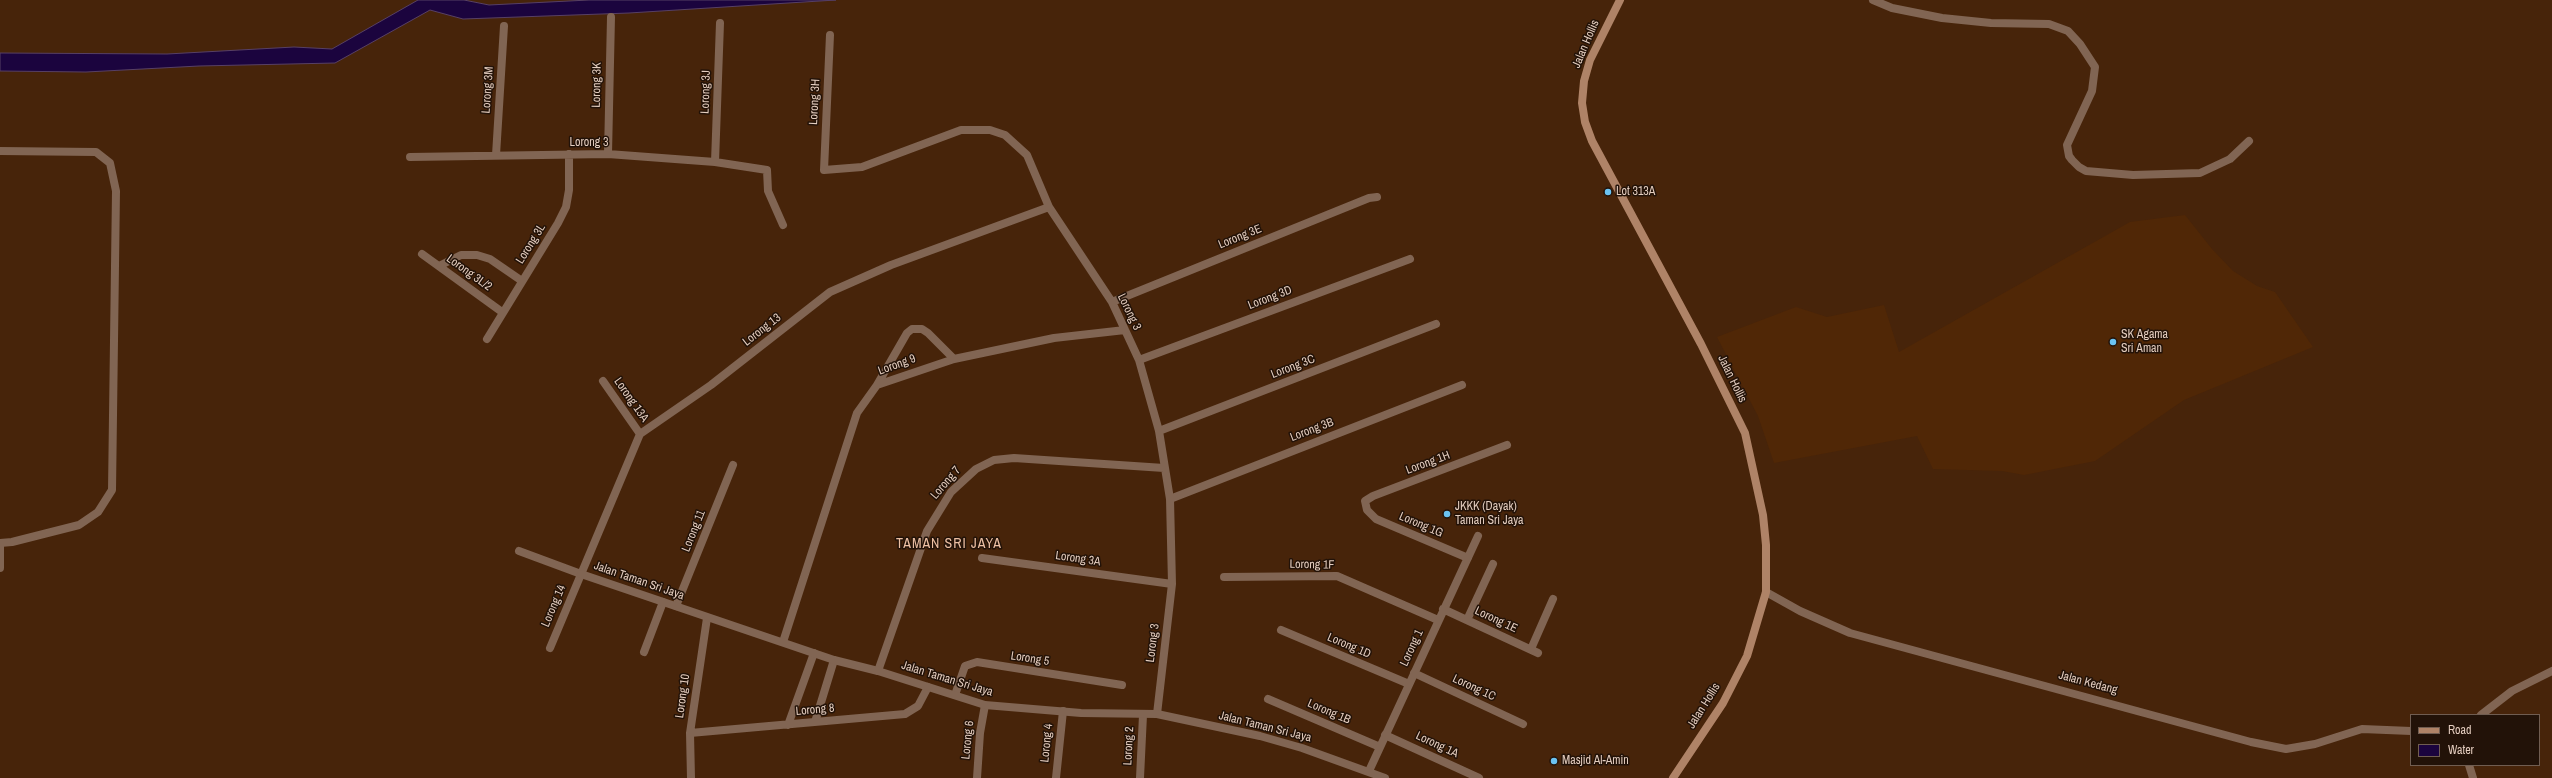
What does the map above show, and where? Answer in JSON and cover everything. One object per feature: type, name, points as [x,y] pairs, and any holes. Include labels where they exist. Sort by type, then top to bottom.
[{"type":"main road","name":"Jalan Hollis","points":[[1620,0],[1590,60],[1584,81],[1582,103],[1585,122],[1592,141],[1701,344],[1745,433],[1763,516],[1766,592],[1747,656],[1723,703],[1673,778]]},
{"type":"street","points":[[1873,0],[1892,8],[1942,18],[1991,23],[2049,24],[2068,31],[2085,50],[2095,67],[2092,91],[2067,145],[2072,160],[2078,167],[2086,171],[2133,175],[2200,173],[2230,159],[2249,141]]},
{"type":"street","name":"Lorong 3K","points":[[608,154],[611,17]]},
{"type":"street","name":"Lorong 3J","points":[[716,162],[720,23]]},
{"type":"street","name":"Lorong 3M","points":[[496,155],[504,26]]},
{"type":"street","name":"Lorong 3H","points":[[824,170],[830,35]]},
{"type":"street","name":"Lorong 3","points":[[824,170],[862,167],[961,130],[990,130],[1005,135],[1017,144],[1027,155],[1049,207],[1112,302],[1139,360],[1159,431],[1170,499],[1172,584],[1157,714]]},
{"type":"street","points":[[0,151],[96,152],[110,164],[116,191],[112,490],[98,512],[79,525],[12,542],[0,543],[0,568]]},
{"type":"street","name":"Lorong 3L","points":[[487,339],[502,312],[558,223],[566,207],[569,190],[569,154]]},
{"type":"street","name":"Lorong 3","points":[[410,157],[608,154],[716,162],[767,170],[768,191],[783,225]]},
{"type":"street","name":"Lorong 3E","points":[[1112,302],[1362,201],[1377,197]]},
{"type":"street","name":"Lorong 13","points":[[640,434],[711,385],[830,292],[891,265],[1049,207]]},
{"type":"street","name":"Lorong 3L/2","points":[[422,254],[502,312]]},
{"type":"street","points":[[439,266],[461,255],[477,255],[490,260],[522,281]]},
{"type":"street","name":"Lorong 3D","points":[[1139,360],[1410,259]]},
{"type":"street","name":"Lorong 3C","points":[[1159,431],[1436,324]]},
{"type":"street","points":[[877,385],[907,333],[912,329],[922,329],[928,333],[954,359]]},
{"type":"street","name":"Lorong 9","points":[[783,642],[857,413],[877,385],[954,359],[1054,338],[1125,330]]},
{"type":"street","name":"Lorong 13A","points":[[602,381],[640,434]]},
{"type":"street","name":"Lorong 3B","points":[[1170,499],[1462,385]]},
{"type":"street","points":[[581,574],[640,434]]},
{"type":"street","name":"Lorong 1H","points":[[1367,510],[1366,501],[1373,496],[1507,445]]},
{"type":"street","name":"Lorong 7","points":[[878,671],[927,531],[951,492],[976,469],[994,460],[1014,458],[1164,468]]},
{"type":"street","name":"Lorong 11","points":[[676,606],[733,464]]},
{"type":"street","name":"Lorong 1G","points":[[1367,510],[1376,519],[1468,558]]},
{"type":"street","name":"Lorong 1","points":[[1369,771],[1478,536]]},
{"type":"street","name":"Jalan Taman Sri Jaya","points":[[519,551],[707,618],[834,660],[878,671],[985,705],[1063,711],[1143,715],[1157,714],[1260,736],[1369,771],[1385,778]]},
{"type":"street","name":"Lorong 3A","points":[[982,558],[1172,584]]},
{"type":"street","points":[[1467,620],[1493,564]]},
{"type":"street","name":"Lorong 14","points":[[550,648],[581,574]]},
{"type":"street","name":"Lorong 1F","points":[[1224,577],[1336,576],[1438,620]]},
{"type":"street","name":"Jalan Kedang","points":[[1766,592],[1800,611],[1850,633],[2251,742],[2286,749],[2300,748],[2362,729],[2410,731]]},
{"type":"street","name":"Lorong 1E","points":[[1443,609],[1535,651],[1553,600]]},
{"type":"street","points":[[644,652],[663,602]]},
{"type":"street","name":"Lorong 10","points":[[691,778],[690,734],[707,618]]},
{"type":"street","name":"Lorong 1D","points":[[1280,630],[1409,684]]},
{"type":"street","points":[[788,725],[814,653]]},
{"type":"street","points":[[815,722],[834,660]]},
{"type":"street","name":"Lorong 5","points":[[955,695],[966,666],[977,662],[1122,685]]},
{"type":"street","points":[[2482,714],[2512,691],[2552,671]]},
{"type":"street","name":"Lorong 1C","points":[[1414,673],[1523,724]]},
{"type":"street","name":"Lorong 8","points":[[690,734],[905,714],[918,706],[928,687]]},
{"type":"street","name":"Lorong 1B","points":[[1268,699],[1380,747]]},
{"type":"street","name":"Lorong 6","points":[[977,778],[980,733],[985,705]]},
{"type":"street","name":"Lorong 4","points":[[1056,778],[1063,711]]},
{"type":"street","name":"Lorong 2","points":[[1140,778],[1143,715]]},
{"type":"street","name":"Lorong 1A","points":[[1386,735],[1479,778]]},
{"type":"street","points":[[2469,766],[2473,778]]},
{"type":"shaded area","name":"SK Agama Sri Aman","points":[[2185,215],[2212,249],[2233,271],[2257,286],[2275,292],[2313,347],[2184,400],[2095,461],[2024,475],[2002,471],[1933,469],[1917,436],[1774,463],[1758,416],[1717,337],[1796,307],[1827,317],[1884,305],[1899,352],[2130,222]]},
{"type":"water","points":[[418,0],[464,0],[489,5],[589,0],[836,0],[629,13],[463,19],[430,10],[335,63],[199,66],[86,72],[0,71],[0,53],[167,54],[294,47],[332,49]]},
{"type":"place","name":"Lot 313A","points":[[1608,192]]},
{"type":"place","name":"SK Agama Sri Aman","points":[[2113,342]]},
{"type":"place","name":"JKKK (Dayak) Taman Sri Jaya","points":[[1447,514]]},
{"type":"place","name":"Masjid Al-Amin","points":[[1554,761]]},
{"type":"district","name":"TAMAN SRI JAYA","points":[[949,544]]}]
